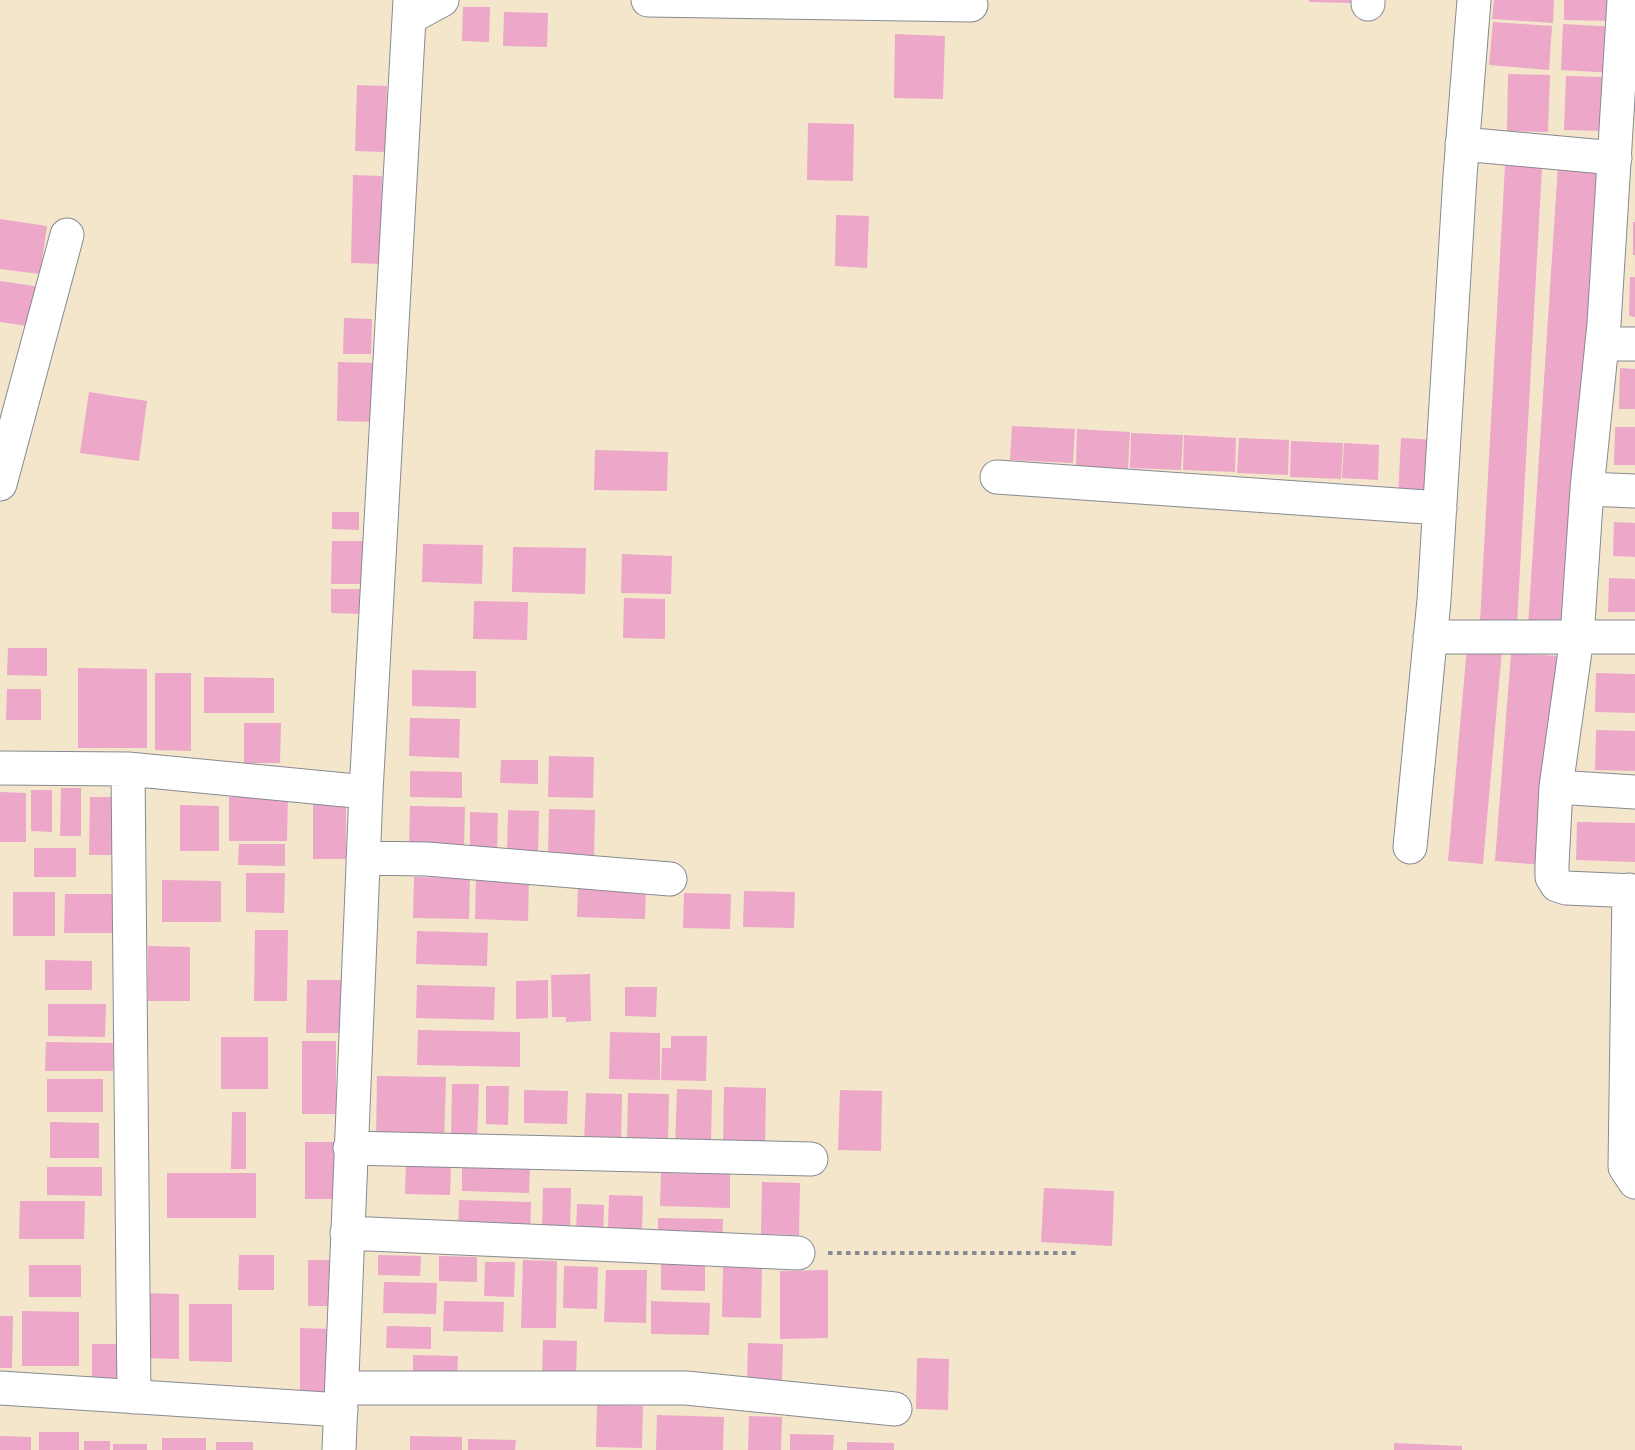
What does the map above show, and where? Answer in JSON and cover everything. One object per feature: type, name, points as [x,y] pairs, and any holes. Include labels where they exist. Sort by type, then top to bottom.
[{"type":"street","points":[[339,1450],[366,792],[410,9],[442,0]]},
{"type":"street","points":[[648,0],[971,5]]},
{"type":"street","points":[[1410,847],[1440,508],[1473,0]]},
{"type":"street","points":[[1624,0],[1627,96],[1615,158],[1624,192],[1602,344],[1587,489],[1577,637],[1556,787],[1552,877],[1557,885],[1566,888],[1632,891],[1625,1167],[1635,1182]]},
{"type":"street","points":[[1462,144],[1615,158]]},
{"type":"street","points":[[0,484],[67,235]]},
{"type":"street","points":[[1602,344],[1635,344]]},
{"type":"street","points":[[997,477],[1440,508]]},
{"type":"street","points":[[1587,489],[1635,492]]},
{"type":"street","points":[[1430,638],[1635,637]]},
{"type":"street","points":[[0,768],[128,769],[366,792]]},
{"type":"street","points":[[128,769],[134,1397]]},
{"type":"street","points":[[1556,787],[1635,792]]},
{"type":"street","points":[[363,858],[427,859],[670,879]]},
{"type":"street","points":[[350,1148],[811,1159]]},
{"type":"street","points":[[347,1233],[798,1253]]},
{"type":"street","points":[[0,1388],[134,1397],[342,1399],[686,1388],[895,1409]]},
{"type":"path","points":[[798,1253],[1079,1253]]},
{"type":"building","points":[[1309,0],[1351,0],[1351,3],[1309,2]]},
{"type":"building","points":[[1494,0],[1554,0],[1553,23],[1492,19]]},
{"type":"building","points":[[1564,0],[1618,0],[1618,21],[1564,20]]},
{"type":"building","points":[[463,7],[490,7],[489,42],[462,41]]},
{"type":"building","points":[[504,12],[548,13],[547,47],[503,46]]},
{"type":"building","points":[[1493,22],[1552,26],[1549,70],[1489,65]]},
{"type":"building","points":[[1563,24],[1618,27],[1616,73],[1561,70]]},
{"type":"building","points":[[895,34],[945,36],[943,99],[894,98]]},
{"type":"building","points":[[1508,74],[1550,75],[1548,132],[1507,131]]},
{"type":"building","points":[[1566,76],[1604,77],[1602,131],[1564,130]]},
{"type":"building","points":[[357,85],[387,86],[385,152],[355,151]]},
{"type":"building","points":[[808,123],[854,124],[853,181],[807,180]]},
{"type":"building","points":[[1505,165],[1542,166],[1517,624],[1480,622]]},
{"type":"building","points":[[1558,165],[1601,168],[1571,629],[1528,626]]},
{"type":"building","points":[[353,175],[382,176],[380,264],[351,263]]},
{"type":"building","points":[[836,215],[869,216],[867,268],[835,266]]},
{"type":"building","points":[[0,219],[47,226],[40,274],[0,269]]},
{"type":"building","points":[[1633,222],[1635,222],[1635,255],[1633,255]]},
{"type":"building","points":[[1630,277],[1635,277],[1635,317],[1629,316]]},
{"type":"building","points":[[0,281],[41,287],[35,327],[0,322]]},
{"type":"building","points":[[344,318],[372,319],[371,354],[343,354]]},
{"type":"building","points":[[338,362],[376,363],[375,422],[337,421]]},
{"type":"building","points":[[1620,368],[1635,369],[1635,409],[1619,409]]},
{"type":"building","points":[[89,392],[147,401],[139,461],[80,453]]},
{"type":"building","points":[[1012,426],[1075,429],[1073,463],[1010,460]]},
{"type":"building","points":[[1615,427],[1635,427],[1635,465],[1614,465]]},
{"type":"building","points":[[1077,429],[1130,432],[1128,469],[1076,467]]},
{"type":"building","points":[[1131,433],[1183,435],[1181,470],[1130,468]]},
{"type":"building","points":[[1184,435],[1236,438],[1235,472],[1183,470]]},
{"type":"building","points":[[1239,438],[1289,440],[1288,475],[1237,473]]},
{"type":"building","points":[[1401,438],[1435,440],[1433,499],[1398,498]]},
{"type":"building","points":[[1291,441],[1343,443],[1341,479],[1290,477]]},
{"type":"building","points":[[1344,443],[1379,445],[1378,480],[1342,478]]},
{"type":"building","points":[[595,450],[668,452],[667,491],[594,490]]},
{"type":"building","points":[[332,512],[359,512],[359,530],[332,529]]},
{"type":"building","points":[[1614,522],[1635,523],[1635,557],[1613,556]]},
{"type":"building","points":[[332,541],[368,541],[367,584],[331,584]]},
{"type":"building","points":[[423,544],[483,545],[482,584],[422,582]]},
{"type":"building","points":[[513,547],[586,548],[585,594],[512,592]]},
{"type":"building","points":[[622,554],[672,556],[671,594],[621,593]]},
{"type":"building","points":[[1609,578],[1635,579],[1635,612],[1608,612]]},
{"type":"building","points":[[331,589],[363,589],[363,614],[331,613]]},
{"type":"building","points":[[624,598],[665,599],[665,639],[623,638]]},
{"type":"building","points":[[474,601],[528,602],[527,640],[473,639]]},
{"type":"building","points":[[1467,647],[1502,650],[1483,864],[1448,861]]},
{"type":"building","points":[[8,648],[47,648],[47,676],[7,675]]},
{"type":"building","points":[[1511,653],[1558,656],[1542,865],[1495,861]]},
{"type":"building","points":[[78,668],[147,669],[147,748],[78,748]]},
{"type":"building","points":[[412,670],[476,671],[476,708],[412,706]]},
{"type":"building","points":[[155,673],[191,673],[191,751],[155,750]]},
{"type":"building","points":[[1596,673],[1635,674],[1635,713],[1595,712]]},
{"type":"building","points":[[204,677],[274,678],[274,713],[204,713]]},
{"type":"building","points":[[7,689],[41,689],[41,720],[6,720]]},
{"type":"building","points":[[410,718],[460,719],[459,758],[409,756]]},
{"type":"building","points":[[244,723],[281,723],[280,763],[244,763]]},
{"type":"building","points":[[1596,730],[1635,731],[1635,771],[1595,770]]},
{"type":"building","points":[[549,756],[594,757],[593,798],[548,797]]},
{"type":"building","points":[[501,760],[538,760],[538,784],[500,783]]},
{"type":"building","points":[[410,771],[462,772],[462,798],[410,797]]},
{"type":"building","points":[[61,788],[81,788],[81,836],[60,836]]},
{"type":"building","points":[[31,790],[52,790],[52,832],[31,831]]},
{"type":"building","points":[[0,792],[26,793],[26,842],[0,842]]},
{"type":"building","points":[[90,797],[120,797],[119,855],[89,855]]},
{"type":"building","points":[[229,797],[288,797],[287,841],[229,841]]},
{"type":"building","points":[[313,797],[346,797],[346,859],[313,859]]},
{"type":"building","points":[[180,805],[219,806],[219,851],[180,851]]},
{"type":"building","points":[[410,806],[465,807],[464,848],[409,847]]},
{"type":"building","points":[[549,809],[595,810],[594,859],[548,858]]},
{"type":"building","points":[[508,810],[539,811],[538,852],[507,852]]},
{"type":"building","points":[[470,812],[498,813],[497,851],[470,851]]},
{"type":"building","points":[[1577,822],[1635,823],[1635,862],[1576,860]]},
{"type":"building","points":[[239,844],[285,844],[285,866],[238,865]]},
{"type":"building","points":[[34,848],[76,848],[76,877],[34,877]]},
{"type":"building","points":[[246,873],[285,873],[284,913],[246,912]]},
{"type":"building","points":[[414,877],[470,878],[469,919],[413,918]]},
{"type":"building","points":[[476,877],[529,878],[528,921],[475,919]]},
{"type":"building","points":[[162,880],[221,881],[221,922],[162,922]]},
{"type":"building","points":[[578,885],[646,886],[645,919],[577,917]]},
{"type":"building","points":[[744,891],[795,892],[794,928],[743,927]]},
{"type":"building","points":[[13,892],[55,892],[55,936],[13,936]]},
{"type":"building","points":[[684,893],[731,894],[730,929],[683,928]]},
{"type":"building","points":[[65,894],[118,894],[118,933],[64,933]]},
{"type":"building","points":[[255,930],[288,930],[287,1001],[254,1001]]},
{"type":"building","points":[[417,931],[488,933],[487,966],[416,964]]},
{"type":"building","points":[[148,946],[190,947],[190,1001],[148,1001]]},
{"type":"building","points":[[45,960],[92,961],[92,990],[45,990]]},
{"type":"building","points":[[590,974],[591,1021],[566,1022],[566,1017],[552,1017],[551,975]]},
{"type":"building","points":[[307,980],[344,980],[344,1033],[306,1033]]},
{"type":"building","points":[[548,980],[548,1018],[516,1019],[516,981]]},
{"type":"building","points":[[417,985],[495,987],[494,1020],[416,1018]]},
{"type":"building","points":[[625,987],[657,987],[656,1017],[625,1016]]},
{"type":"building","points":[[48,1004],[106,1004],[105,1037],[48,1036]]},
{"type":"building","points":[[418,1030],[520,1032],[520,1067],[417,1065]]},
{"type":"building","points":[[610,1032],[660,1033],[660,1080],[609,1079]]},
{"type":"building","points":[[671,1036],[707,1036],[706,1081],[661,1080],[662,1048],[671,1048]]},
{"type":"building","points":[[221,1037],[268,1037],[268,1089],[221,1089]]},
{"type":"building","points":[[302,1041],[336,1041],[336,1114],[302,1114]]},
{"type":"building","points":[[46,1042],[113,1043],[113,1071],[45,1071]]},
{"type":"building","points":[[377,1076],[446,1077],[444,1141],[376,1140]]},
{"type":"building","points":[[47,1079],[103,1079],[103,1112],[47,1112]]},
{"type":"building","points":[[452,1084],[479,1084],[477,1142],[451,1141]]},
{"type":"building","points":[[486,1086],[509,1086],[508,1125],[486,1124]]},
{"type":"building","points":[[724,1087],[766,1088],[765,1147],[723,1146]]},
{"type":"building","points":[[677,1089],[712,1090],[711,1148],[675,1148]]},
{"type":"building","points":[[524,1090],[568,1091],[567,1124],[524,1123]]},
{"type":"building","points":[[840,1090],[882,1091],[881,1151],[838,1150]]},
{"type":"building","points":[[586,1093],[622,1094],[621,1142],[584,1142]]},
{"type":"building","points":[[628,1093],[669,1094],[668,1144],[627,1143]]},
{"type":"building","points":[[232,1112],[246,1112],[246,1169],[231,1169]]},
{"type":"building","points":[[50,1122],[99,1123],[99,1158],[50,1158]]},
{"type":"building","points":[[305,1142],[338,1142],[338,1199],[305,1199]]},
{"type":"building","points":[[406,1164],[451,1165],[450,1195],[405,1194]]},
{"type":"building","points":[[47,1167],[102,1167],[102,1196],[47,1195]]},
{"type":"building","points":[[462,1167],[530,1169],[529,1193],[462,1191]]},
{"type":"building","points":[[167,1173],[256,1173],[256,1218],[167,1218]]},
{"type":"building","points":[[661,1173],[730,1174],[730,1208],[660,1206]]},
{"type":"building","points":[[762,1182],[800,1183],[799,1235],[761,1234]]},
{"type":"building","points":[[543,1188],[571,1188],[570,1230],[542,1230]]},
{"type":"building","points":[[1044,1188],[1114,1191],[1112,1246],[1041,1242]]},
{"type":"building","points":[[609,1195],[643,1196],[642,1229],[608,1228]]},
{"type":"building","points":[[459,1200],[531,1202],[530,1234],[458,1232]]},
{"type":"building","points":[[20,1201],[85,1201],[84,1239],[19,1239]]},
{"type":"building","points":[[577,1204],[604,1205],[603,1236],[576,1235]]},
{"type":"building","points":[[658,1218],[723,1219],[722,1248],[658,1246]]},
{"type":"building","points":[[239,1255],[274,1255],[274,1290],[238,1290]]},
{"type":"building","points":[[378,1255],[421,1256],[420,1276],[378,1275]]},
{"type":"building","points":[[439,1256],[477,1257],[477,1282],[439,1281]]},
{"type":"building","points":[[308,1260],[333,1260],[332,1306],[308,1306]]},
{"type":"building","points":[[523,1260],[557,1261],[556,1328],[521,1328]]},
{"type":"building","points":[[485,1262],[515,1262],[514,1297],[484,1296]]},
{"type":"building","points":[[661,1263],[705,1264],[705,1291],[661,1290]]},
{"type":"building","points":[[29,1265],[81,1265],[81,1297],[29,1297]]},
{"type":"building","points":[[564,1266],[598,1267],[597,1309],[563,1308]]},
{"type":"building","points":[[723,1267],[762,1268],[761,1318],[722,1317]]},
{"type":"building","points":[[606,1270],[647,1270],[646,1323],[604,1322]]},
{"type":"building","points":[[828,1270],[828,1338],[780,1339],[780,1271]]},
{"type":"building","points":[[384,1282],[437,1283],[436,1314],[383,1313]]},
{"type":"building","points":[[146,1293],[179,1294],[179,1359],[145,1358]]},
{"type":"building","points":[[444,1301],[504,1302],[503,1332],[443,1331]]},
{"type":"building","points":[[651,1301],[710,1303],[709,1335],[651,1334]]},
{"type":"building","points":[[189,1304],[232,1304],[232,1362],[189,1361]]},
{"type":"building","points":[[22,1311],[79,1312],[79,1366],[22,1366]]},
{"type":"building","points":[[0,1316],[13,1316],[12,1368],[0,1368]]},
{"type":"building","points":[[387,1326],[431,1327],[431,1349],[386,1348]]},
{"type":"building","points":[[300,1328],[332,1329],[332,1394],[300,1393]]},
{"type":"building","points":[[543,1340],[577,1341],[576,1377],[542,1377]]},
{"type":"building","points":[[748,1343],[783,1344],[782,1382],[747,1381]]},
{"type":"building","points":[[92,1344],[130,1344],[130,1385],[92,1385]]},
{"type":"building","points":[[413,1355],[458,1356],[457,1379],[413,1378]]},
{"type":"building","points":[[917,1358],[949,1359],[948,1410],[916,1409]]},
{"type":"building","points":[[597,1405],[643,1406],[642,1448],[596,1447]]},
{"type":"building","points":[[657,1415],[724,1417],[723,1450],[656,1450]]},
{"type":"building","points":[[749,1416],[782,1417],[781,1450],[748,1450]]},
{"type":"building","points":[[39,1432],[79,1432],[79,1450],[39,1450]]},
{"type":"building","points":[[790,1434],[834,1435],[833,1450],[790,1450]]},
{"type":"building","points":[[0,1436],[31,1437],[31,1450],[0,1450]]},
{"type":"building","points":[[410,1436],[462,1437],[462,1450],[410,1450]]},
{"type":"building","points":[[162,1438],[206,1438],[206,1450],[162,1450]]},
{"type":"building","points":[[468,1439],[516,1440],[515,1450],[468,1450]]},
{"type":"building","points":[[84,1441],[110,1441],[110,1450],[84,1450]]},
{"type":"building","points":[[216,1442],[253,1442],[253,1450],[216,1450]]},
{"type":"building","points":[[847,1442],[894,1443],[894,1450],[847,1450]]},
{"type":"building","points":[[1394,1443],[1462,1446],[1462,1450],[1394,1450]]},
{"type":"building","points":[[113,1444],[147,1444],[147,1450],[113,1450]]}]
